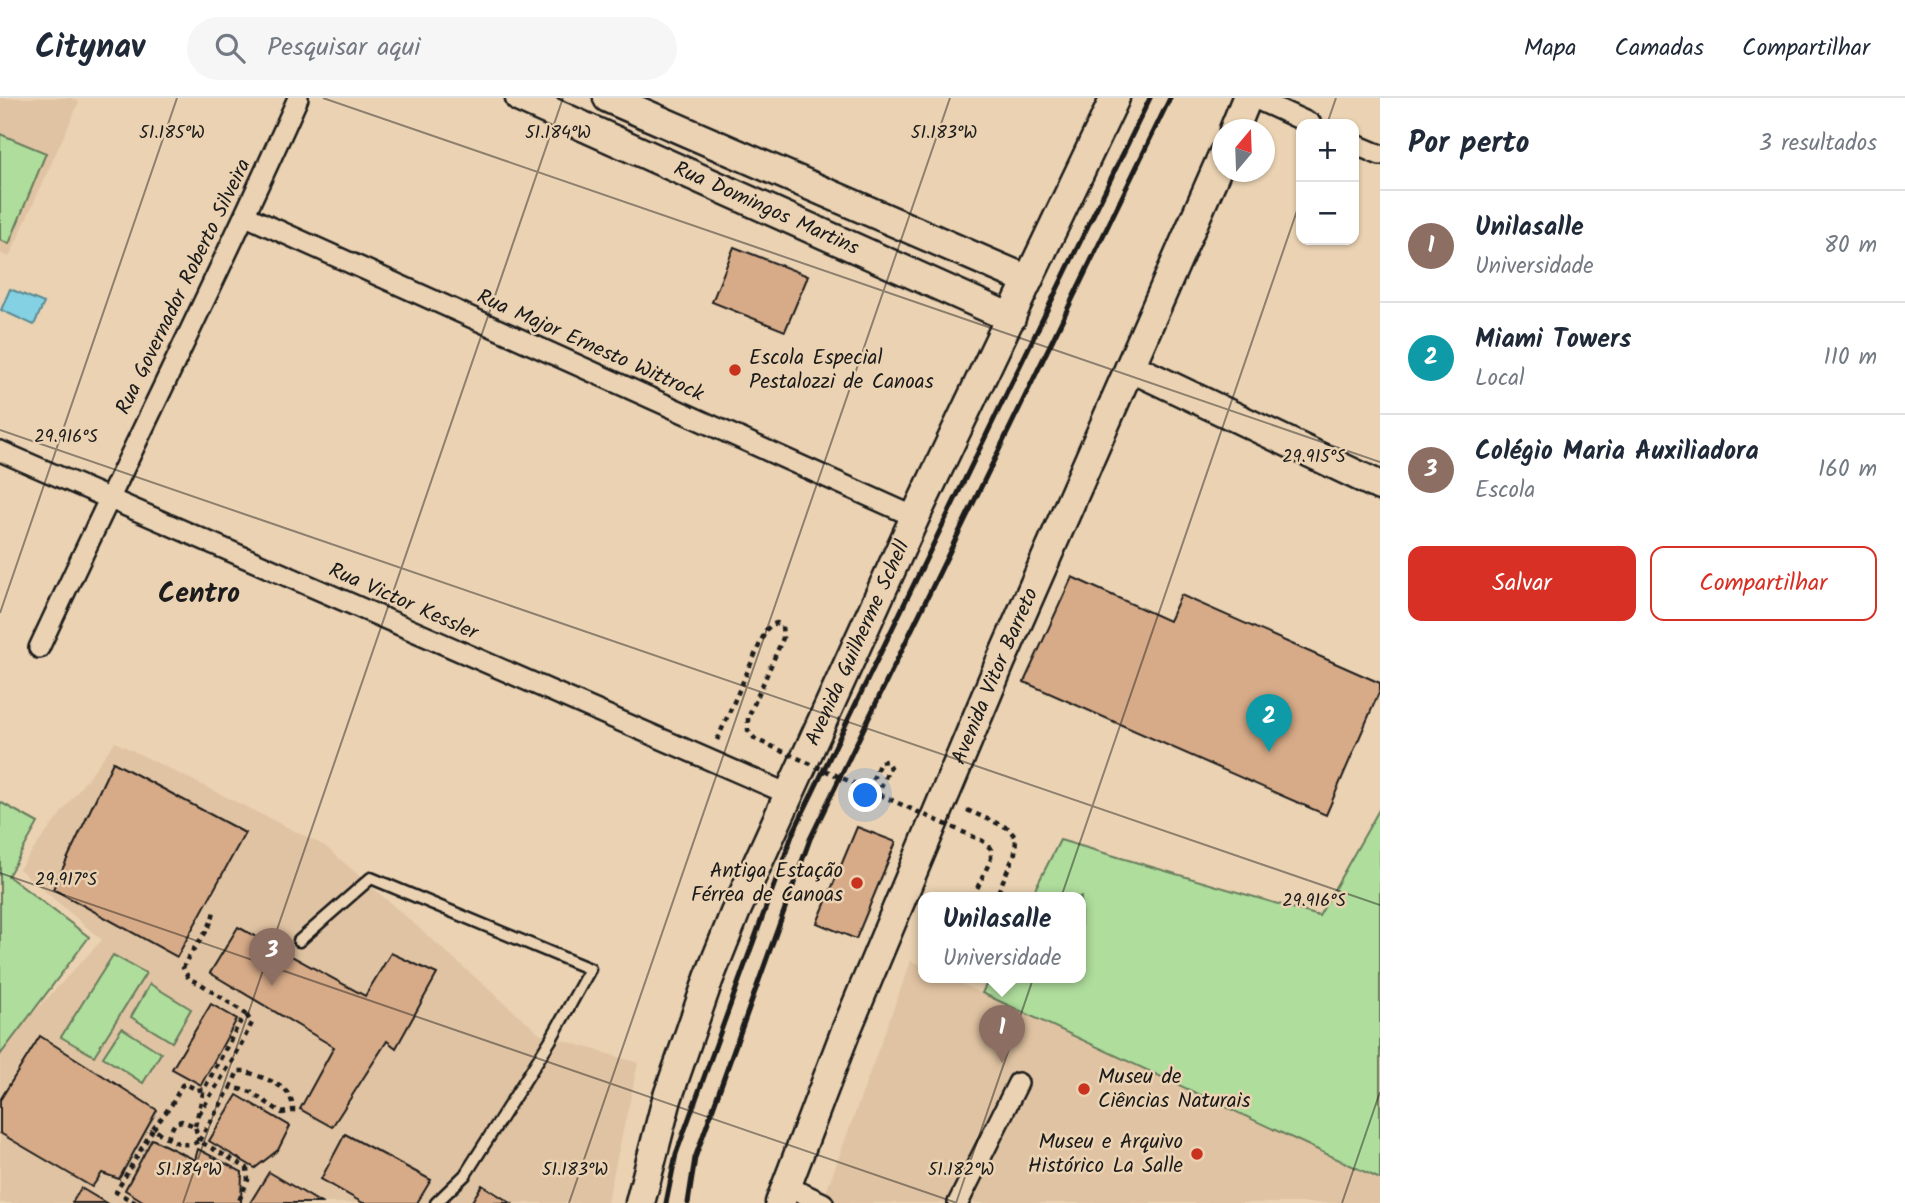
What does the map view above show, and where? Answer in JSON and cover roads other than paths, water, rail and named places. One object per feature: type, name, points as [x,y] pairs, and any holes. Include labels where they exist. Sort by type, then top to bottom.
[{"type":"main road","name":"Rua Domingos Martins","points":[[520,98],[1011,318]]},
{"type":"main road","name":"Rua Domingos Martins","points":[[608,98],[1028,281]]},
{"type":"main road","name":"Avenida Guilherme Schell","points":[[640,1203],[667,1099],[709,978],[788,794],[915,517],[1115,98]]},
{"type":"main road","points":[[1238,119],[1247,98]]},
{"type":"main road","name":"Avenida Vitor Barreto","points":[[783,1194],[840,1045],[1006,651],[1212,180]]},
{"type":"main road","points":[[892,265],[909,228]]},
{"type":"main road","points":[[1130,367],[1380,486]]},
{"type":"street","name":"Rua Governador Roberto Silveira","points":[[39,648],[108,498],[246,216],[298,98]]},
{"type":"street","points":[[1254,98],[1300,119]]},
{"type":"street","points":[[1359,146],[1380,155]]},
{"type":"street","name":"Rua Major Ernesto Wittrock","points":[[246,216],[915,517]]},
{"type":"street","name":"Rua Victor Kessler","points":[[0,451],[788,794]]},
{"type":"street","points":[[958,1203],[1018,1083]]},
{"type":"street","points":[[783,1194],[823,1203]]},
{"type":"lane","points":[[299,941],[371,878],[590,969],[550,1041],[466,1175],[436,1203]]},
{"type":"water","points":[[10,289],[44,303],[34,325],[1,310]]},
{"type":"railway","points":[[666,1203],[676,1154],[793,833],[1150,98]]},
{"type":"railway","points":[[688,1203],[695,1158],[810,839],[1170,98]]},
{"type":"place","name":"Escola Especial Pestalozzi de Canoas","points":[[735,370]]},
{"type":"place","name":"Miami Towers","points":[[1269,752]]},
{"type":"place","name":"Antiga Estação Férrea de Canoas","points":[[857,883]]},
{"type":"place","name":"Colégio Maria Auxiliadora","points":[[272,986]]},
{"type":"place","name":"Unilasalle","points":[[1002,1063]]},
{"type":"place","name":"Museu de Ciências Naturais","points":[[1084,1089]]},
{"type":"place","name":"Museu e Arquivo Histórico La Salle","points":[[1197,1154]]},
{"type":"district","name":"Centro","points":[[199,594]]}]
